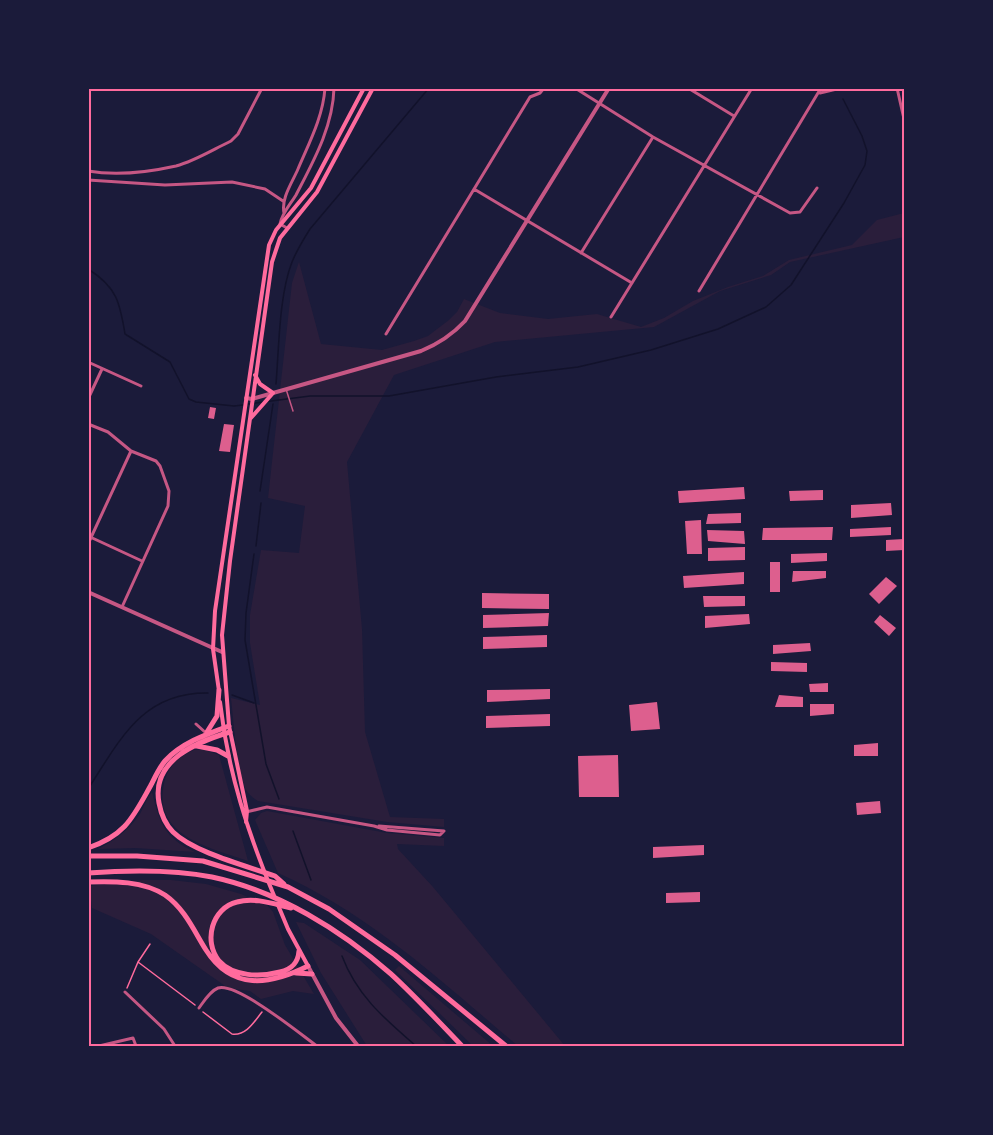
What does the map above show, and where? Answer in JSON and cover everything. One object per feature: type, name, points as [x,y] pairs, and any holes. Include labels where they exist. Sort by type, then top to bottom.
[{"type":"highway","points":[[206,733],[217,716],[219,690]]},
{"type":"highway","points":[[88,848],[106,841],[127,826],[164,762],[173,753],[206,733],[227,730]]},
{"type":"highway","points":[[227,730],[181,753],[171,761],[160,779],[158,799],[166,825],[188,843],[275,876],[288,887]]},
{"type":"highway","points":[[195,746],[217,750],[228,756]]},
{"type":"highway","points":[[88,856],[137,856],[203,861],[288,887],[329,909],[395,955],[506,1047]]},
{"type":"highway","points":[[88,873],[177,872],[213,878],[281,899],[374,960],[392,975],[462,1047]]},
{"type":"highway","points":[[88,882],[131,883],[148,886],[164,895],[179,908],[216,963],[233,976],[266,981],[307,963]]},
{"type":"highway","points":[[299,909],[263,901],[238,901],[220,910],[213,923],[213,950],[219,961],[227,968],[248,974],[261,975],[293,971],[312,974]]},
{"type":"highway","points":[[293,971],[299,951]]},
{"type":"main road","points":[[307,963],[288,929],[246,822],[219,690],[213,649],[215,611],[265,261],[272,236],[311,188],[364,88]]},
{"type":"main road","points":[[244,812],[228,756],[222,652],[226,589],[272,262],[280,238],[317,192],[373,88]]},
{"type":"main road","points":[[249,420],[273,393],[260,384],[255,375]]},
{"type":"street","points":[[88,171],[102,174],[130,173],[178,165],[231,141],[238,134],[262,88]]},
{"type":"street","points":[[284,213],[283,201],[312,136],[321,110],[325,88]]},
{"type":"street","points":[[287,228],[280,225],[284,213],[295,196],[323,139],[332,110],[334,88]]},
{"type":"street","points":[[386,334],[530,97],[540,93],[544,88]]},
{"type":"street","points":[[575,88],[653,137],[790,213],[796,214],[805,207],[817,188]]},
{"type":"street","points":[[246,398],[252,399],[421,351],[448,337],[465,321],[609,88]]},
{"type":"street","points":[[688,88],[734,116]]},
{"type":"street","points":[[612,317],[752,88]]},
{"type":"street","points":[[699,291],[821,91],[841,88]]},
{"type":"street","points":[[897,88],[904,119]]},
{"type":"street","points":[[581,253],[653,137]]},
{"type":"street","points":[[88,180],[165,185],[232,182],[265,189],[283,201]]},
{"type":"street","points":[[474,189],[632,283]]},
{"type":"street","points":[[88,362],[141,386]]},
{"type":"street","points":[[88,399],[102,369]]},
{"type":"street","points":[[88,424],[108,432],[131,451],[156,461],[169,491],[168,506],[122,607]]},
{"type":"street","points":[[88,544],[131,451]]},
{"type":"street","points":[[90,537],[142,561]]},
{"type":"street","points":[[88,592],[222,652]]},
{"type":"street","points":[[196,724],[206,733]]},
{"type":"street","points":[[244,812],[267,807],[374,826],[444,831],[440,835],[411,833],[387,831],[374,826]]},
{"type":"street","points":[[307,963],[336,1018],[358,1047]]},
{"type":"street","points":[[199,1008],[212,992],[224,987],[266,1008],[316,1047]]},
{"type":"street","points":[[125,992],[164,1029],[175,1047]]},
{"type":"street","points":[[99,1047],[133,1038],[136,1047]]},
{"type":"lane","points":[[286,389],[293,411]]},
{"type":"path","points":[[125,992],[138,962],[150,944]]},
{"type":"shaded area","points":[[904,213],[904,237],[790,262],[771,275],[720,291],[654,327],[495,342],[394,375],[347,462],[362,629],[365,732],[390,817],[444,819],[444,827],[387,822],[258,801],[249,794],[239,767],[231,698],[260,705],[250,643],[250,615],[261,550],[299,553],[305,506],[268,498],[292,283],[299,262],[321,344],[382,350],[428,336],[457,312],[464,299],[500,313],[548,319],[597,314],[641,327],[664,318],[693,301],[728,287],[763,276],[789,260],[852,245],[877,220]]},
{"type":"shaded area","points":[[194,750],[205,750],[219,755],[248,861],[202,845],[176,828],[167,816],[163,802],[164,784],[168,773],[178,759]]},
{"type":"shaded area","points":[[152,792],[161,821],[170,835],[195,852],[136,848],[98,849],[131,825]]},
{"type":"shaded area","points":[[267,811],[387,833],[444,838],[444,846],[397,844],[398,849],[433,887],[565,1046],[518,1046],[433,974],[374,929],[344,908],[278,873],[255,820],[261,813]]},
{"type":"shaded area","points":[[142,880],[171,880],[206,884],[241,894],[268,906],[273,912],[285,945],[314,994],[293,991],[261,999],[250,991],[228,988],[151,934],[92,908],[89,886]]},
{"type":"shaded area","points":[[296,922],[304,923],[360,960],[449,1046],[367,1046],[321,973]]},
{"type":"shaded area","points":[[399,966],[493,1046],[473,1046],[395,970]]},
{"type":"building","points":[[210,407],[216,408],[214,419],[208,418]]},
{"type":"building","points":[[224,424],[234,425],[230,452],[219,451]]},
{"type":"building","points":[[744,487],[745,499],[679,503],[678,491]]},
{"type":"building","points":[[823,490],[823,500],[790,501],[789,491]]},
{"type":"building","points":[[891,503],[892,515],[851,518],[851,505]]},
{"type":"building","points":[[741,513],[741,523],[706,524],[708,514]]},
{"type":"building","points":[[701,520],[702,554],[687,554],[685,521]]},
{"type":"building","points":[[833,527],[832,540],[762,540],[763,528]]},
{"type":"building","points":[[891,527],[891,535],[850,537],[850,529]]},
{"type":"building","points":[[707,530],[744,531],[745,544],[708,541]]},
{"type":"building","points":[[904,539],[904,550],[886,551],[886,540]]},
{"type":"building","points":[[745,547],[745,560],[708,561],[708,548]]},
{"type":"building","points":[[827,553],[827,561],[791,563],[791,554]]},
{"type":"building","points":[[770,562],[780,562],[780,592],[770,592]]},
{"type":"building","points":[[793,571],[826,571],[826,578],[792,582]]},
{"type":"building","points":[[744,572],[744,584],[684,588],[683,576]]},
{"type":"building","points":[[886,577],[897,586],[879,604],[869,594]]},
{"type":"building","points":[[482,593],[549,594],[549,609],[482,608]]},
{"type":"building","points":[[703,596],[745,596],[745,606],[704,607]]},
{"type":"building","points":[[549,613],[548,626],[483,628],[483,615]]},
{"type":"building","points":[[749,614],[750,624],[705,628],[705,616]]},
{"type":"building","points":[[880,615],[896,628],[889,636],[874,622]]},
{"type":"building","points":[[547,635],[547,647],[483,649],[483,637]]},
{"type":"building","points":[[810,643],[811,651],[773,654],[773,645]]},
{"type":"building","points":[[771,662],[807,663],[807,672],[771,671]]},
{"type":"building","points":[[828,683],[828,692],[810,692],[809,684]]},
{"type":"building","points":[[550,689],[550,699],[487,702],[487,690]]},
{"type":"building","points":[[779,695],[803,697],[803,707],[775,707]]},
{"type":"building","points":[[657,702],[660,729],[631,731],[629,705]]},
{"type":"building","points":[[810,704],[834,704],[834,714],[810,716]]},
{"type":"building","points":[[550,714],[550,726],[486,728],[486,716]]},
{"type":"building","points":[[878,743],[878,756],[854,756],[854,745]]},
{"type":"building","points":[[618,755],[619,797],[579,797],[578,756]]},
{"type":"building","points":[[880,801],[881,813],[857,815],[856,803]]},
{"type":"building","points":[[704,845],[704,855],[653,858],[653,847]]},
{"type":"building","points":[[700,892],[700,902],[666,903],[666,893]]},
{"type":"waterway","points":[[276,384],[284,290],[298,249],[310,229],[429,88]]},
{"type":"waterway","points":[[248,404],[310,396],[389,396],[496,377],[578,367],[651,350],[718,329],[766,307],[791,285],[844,203],[865,165],[867,151],[843,99]]},
{"type":"waterway","points":[[88,269],[105,282],[116,297],[125,334],[170,362],[189,399],[196,402],[243,405]]},
{"type":"waterway","points":[[260,491],[273,404]]},
{"type":"waterway","points":[[256,546],[261,503]]},
{"type":"waterway","points":[[254,554],[246,613],[245,640],[266,764],[279,799]]},
{"type":"waterway","points":[[88,789],[123,737],[149,710],[185,695],[208,693]]},
{"type":"waterway","points":[[232,695],[254,703]]},
{"type":"waterway","points":[[293,831],[311,880]]},
{"type":"waterway","points":[[342,956],[356,983],[373,1006],[416,1046]]}]
